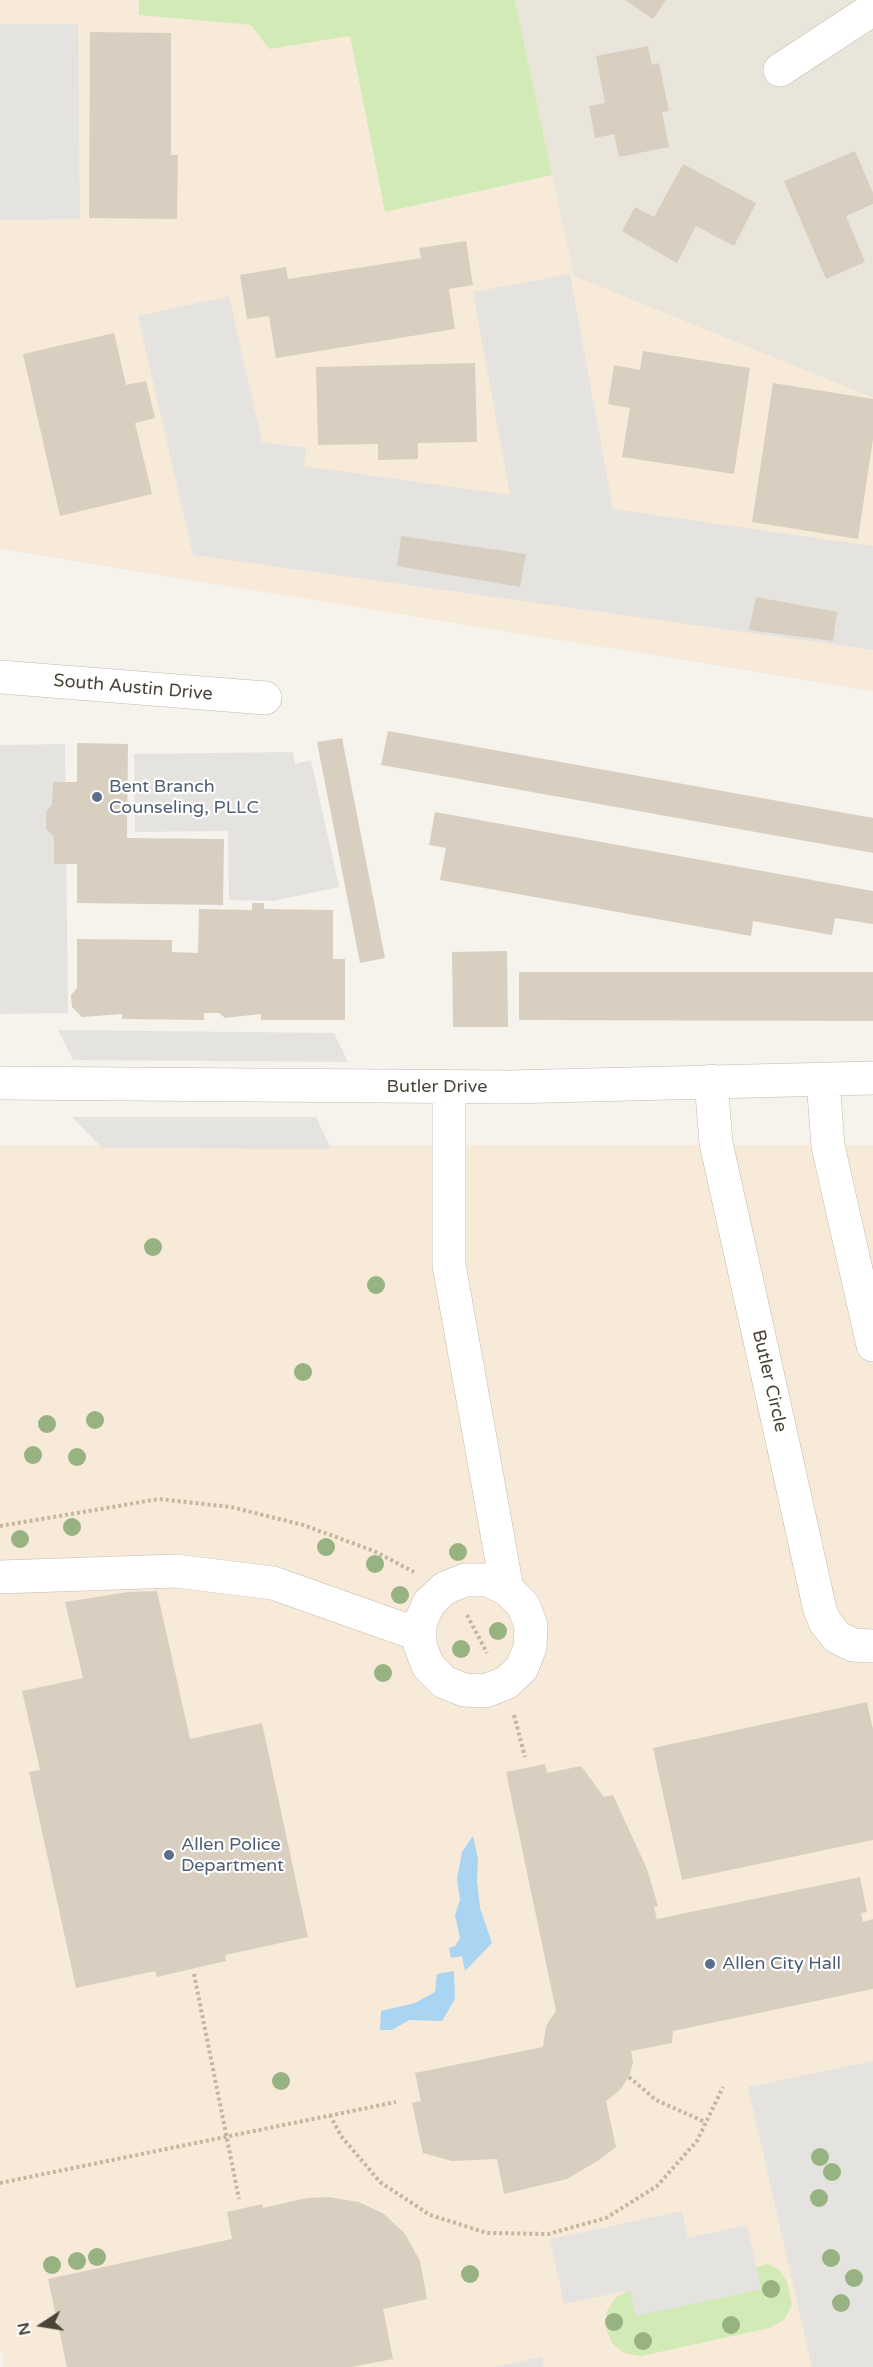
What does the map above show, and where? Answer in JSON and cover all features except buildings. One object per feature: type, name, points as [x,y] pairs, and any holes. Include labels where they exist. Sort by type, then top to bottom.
[{"type":"street","points":[[780,70],[873,9]]},
{"type":"street","name":"South Austin Drive","points":[[0,677],[265,698]]},
{"type":"street","name":"Butler Drive","points":[[0,1083],[449,1087],[873,1078]]},
{"type":"street","points":[[823,1080],[828,1146],[873,1345]]},
{"type":"street","name":"Butler Circle","points":[[711,1081],[716,1143],[820,1610],[825,1622],[837,1637],[853,1645],[873,1646]]},
{"type":"street","points":[[449,1087],[449,1265],[507,1589]]},
{"type":"street","points":[[0,1577],[176,1571],[273,1583],[420,1635]]},
{"type":"street","points":[[465,1580],[488,1580],[507,1589],[523,1605],[531,1625],[530,1647],[522,1668],[506,1683],[485,1691],[464,1690],[444,1682],[428,1666],[420,1645],[420,1623],[429,1603],[445,1588],[465,1580]]},
{"type":"path","points":[[194,1974],[239,2199]]},
{"type":"path","points":[[629,2077],[656,2100],[705,2122]]},
{"type":"path","points":[[330,2115],[341,2136],[380,2182],[430,2216],[487,2233],[548,2234],[606,2218],[657,2186],[697,2141],[723,2087]]},
{"type":"path","points":[[0,2183],[396,2102]]},
{"type":"shaded area","points":[[0,0],[139,0],[139,15],[251,25],[269,49],[350,36],[385,212],[552,175],[574,276],[873,398],[873,691],[0,549]]},
{"type":"shaded area","points":[[515,0],[873,0],[873,398],[573,276]]},
{"type":"shaded area","points":[[0,24],[78,24],[80,219],[0,220]]},
{"type":"shaded area","points":[[570,274],[613,509],[873,546],[873,650],[193,555],[138,316],[229,296],[262,442],[306,448],[304,466],[510,495],[473,292]]},
{"type":"shaded area","points":[[65,744],[68,1013],[0,1014],[0,745]]},
{"type":"shaded area","points":[[293,752],[295,764],[311,760],[339,887],[273,901],[229,900],[228,831],[135,832],[134,754]]},
{"type":"shaded area","points":[[58,1030],[334,1033],[348,1062],[73,1060]]},
{"type":"shaded area","points":[[72,1117],[316,1117],[331,1149],[102,1148]]},
{"type":"shaded area","points":[[0,1145],[873,1145],[873,2367],[4,2367],[0,2346]]},
{"type":"shaded area","points":[[873,2061],[873,2367],[812,2367],[748,2087]]},
{"type":"shaded area","points":[[682,2211],[688,2238],[747,2225],[761,2289],[636,2316],[630,2290],[564,2304],[550,2239]]},
{"type":"shaded area","points":[[542,2357],[544,2367],[494,2367]]},
{"type":"green space","points":[[139,0],[515,0],[552,175],[385,212],[350,36],[269,49],[251,25],[139,15]]},
{"type":"green space","points":[[768,2264],[778,2269],[787,2281],[792,2305],[784,2320],[769,2328],[641,2356],[624,2353],[612,2343],[606,2328],[607,2311],[616,2297],[630,2290],[637,2315],[760,2289],[756,2267]]},
{"type":"water","points":[[473,1836],[478,1859],[477,1880],[480,1908],[492,1943],[465,1971],[462,1956],[451,1958],[449,1948],[455,1946],[460,1938],[455,1915],[460,1900],[457,1879],[462,1852]]},
{"type":"water","points":[[454,1971],[455,1999],[442,2021],[409,2020],[392,2030],[380,2030],[381,2011],[415,2003],[435,1992],[437,1974]]},
{"type":"place","name":"Bent Branch Counseling, PLLC","points":[[97,797]]},
{"type":"place","name":"Allen Police Department","points":[[169,1855]]},
{"type":"place","name":"Allen City Hall","points":[[710,1964]]}]
